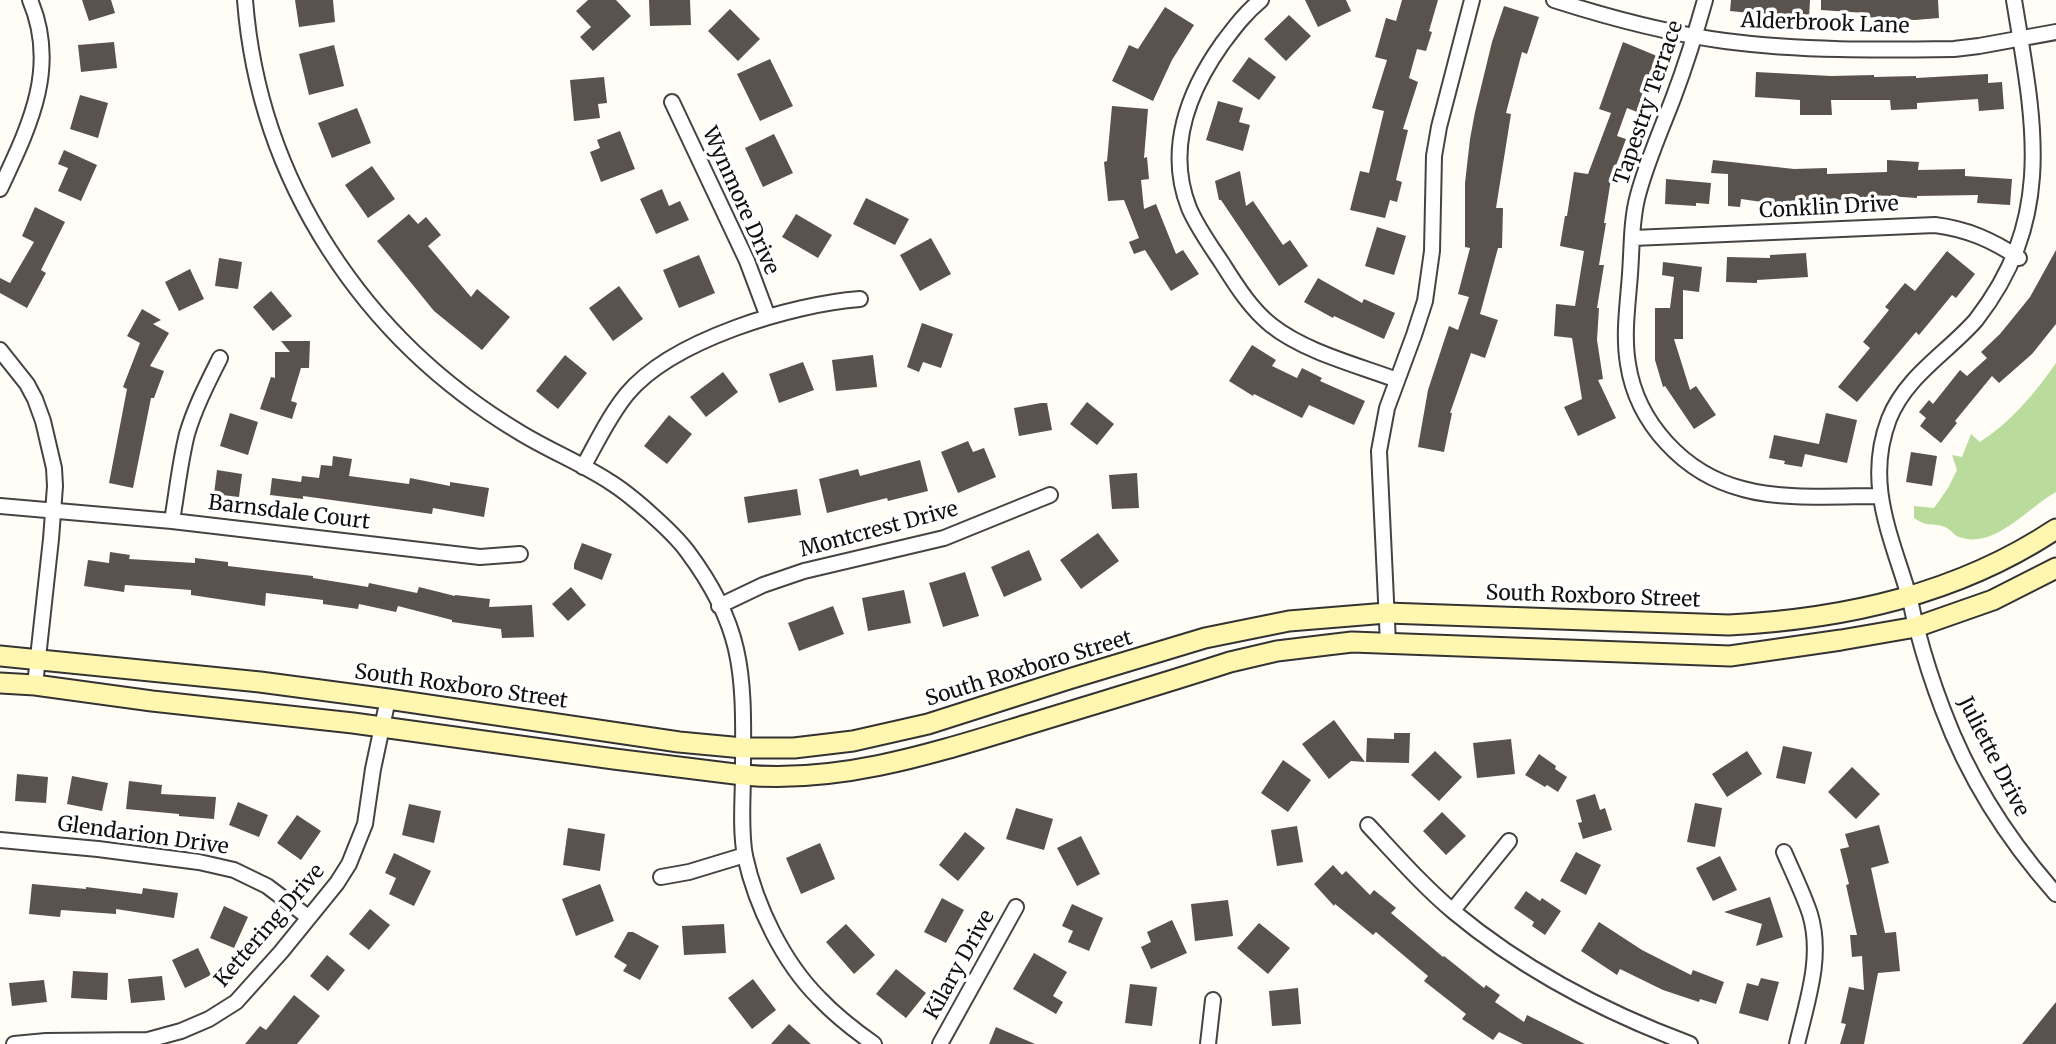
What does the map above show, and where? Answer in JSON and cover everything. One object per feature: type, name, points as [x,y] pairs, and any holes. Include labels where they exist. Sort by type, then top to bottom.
[{"type":"street","points":[[0,189],[28,127],[39,94],[42,67],[40,43],[30,0]]},
{"type":"street","points":[[245,0],[255,69],[285,166],[316,227],[353,285],[381,320],[449,385],[521,434],[612,482],[686,549],[713,592],[736,651],[742,700],[742,809],[745,855],[763,912],[797,973],[840,1019],[874,1044]]},
{"type":"street","points":[[1261,0],[1238,22],[1205,68],[1188,103],[1180,137],[1179,157],[1181,180],[1189,207],[1204,236],[1240,290],[1272,326],[1309,346],[1397,380]]},
{"type":"street","points":[[1388,643],[1379,451],[1383,424],[1425,301],[1432,251],[1434,156],[1472,0]]},
{"type":"street","name":"Alderbrook Lane","points":[[1554,0],[1612,18],[1695,36],[1796,47],[1954,49],[2056,32]]},
{"type":"street","name":"Tapestry Terrace","points":[[1705,0],[1695,36],[1637,196],[1626,336],[1632,381],[1642,407],[1658,434],[1699,471],[1720,481],[1742,489],[1781,495],[1880,496]]},
{"type":"street","name":"Juliette Drive","points":[[2014,0],[2038,150],[2039,168],[2030,229],[2019,258],[1993,301],[1973,324],[1917,375],[1902,395],[1890,417],[1878,465],[1880,496],[1916,627],[1952,734],[1979,786],[2019,850],[2056,894]]},
{"type":"street","name":"Wynmore Drive","points":[[673,102],[747,261],[768,317]]},
{"type":"street","name":"Conklin Drive","points":[[1633,238],[1935,225],[1977,234],[2019,258]]},
{"type":"street","points":[[583,467],[613,413],[628,393],[648,373],[671,357],[687,348],[768,317],[815,305],[860,299]]},
{"type":"street","points":[[0,349],[27,384],[43,421],[54,468],[55,486],[34,685]]},
{"type":"street","points":[[172,521],[188,433],[199,401],[220,358]]},
{"type":"street","name":"Montcrest Drive","points":[[719,606],[763,585],[804,571],[944,538],[1050,495]]},
{"type":"street","name":"Barnsdale Court","points":[[0,506],[172,521],[480,557],[520,554]]},
{"type":"street","name":"South Roxboro Street","points":[[0,656],[261,682],[679,742],[743,748],[794,748],[853,741],[928,724],[1205,638],[1289,621],[1387,613],[1729,625],[1773,623],[1838,614],[1909,598],[1948,585],[1996,563],[2056,529]]},
{"type":"street","points":[[0,683],[382,727],[743,775],[819,775],[870,768],[930,754],[1230,662],[1277,651],[1352,642],[1730,656],[1916,627],[1993,600],[2056,568]]},
{"type":"street","name":"Kettering Drive","points":[[14,1044],[148,1040],[181,1031],[209,1019],[236,1002],[337,883],[349,864],[365,824],[388,699]]},
{"type":"street","points":[[1368,825],[1410,871],[1453,910],[1528,967],[1607,1011],[1690,1044]]},
{"type":"street","name":"Glendarion Drive","points":[[0,840],[111,850],[199,862],[234,870],[267,886],[309,917]]},
{"type":"street","points":[[1453,910],[1508,841]]},
{"type":"street","points":[[1784,852],[1811,916],[1815,956],[1813,982],[1797,1044]]},
{"type":"street","points":[[661,877],[689,872],[745,855]]},
{"type":"street","name":"Kilary Drive","points":[[940,1044],[1016,906]]},
{"type":"street","points":[[1208,1044],[1213,1000]]},
{"type":"green space","points":[[2056,363],[2056,492],[2010,525],[1985,538],[1959,537],[1945,527],[1923,523],[1914,518],[1914,506],[1934,508],[1948,488],[1957,470],[1952,455],[1962,457],[1971,434],[1980,442],[2002,425],[2031,396]]},
{"type":"building","points":[[82,0],[111,0],[115,13],[89,21]]},
{"type":"building","points":[[295,0],[333,0],[335,22],[299,27]]},
{"type":"building","points":[[588,0],[616,0],[631,16],[593,51],[580,37],[591,27],[576,11]]},
{"type":"building","points":[[649,0],[690,0],[691,25],[650,26]]},
{"type":"building","points":[[1305,0],[1346,0],[1351,11],[1318,27]]},
{"type":"building","points":[[1402,0],[1438,0],[1426,51],[1417,49],[1409,78],[1418,82],[1403,129],[1408,130],[1396,180],[1402,182],[1397,202],[1390,200],[1385,218],[1350,210],[1360,171],[1369,173],[1384,111],[1372,108],[1387,60],[1375,57],[1386,18],[1396,21]]},
{"type":"building","points":[[1731,0],[1810,0],[1809,19],[1730,11]]},
{"type":"building","points":[[1821,0],[1938,0],[1939,18],[1915,20],[1865,17],[1865,13],[1821,10]]},
{"type":"building","points":[[1504,6],[1539,17],[1527,54],[1522,52],[1506,113],[1511,114],[1496,208],[1503,208],[1502,248],[1498,248],[1480,314],[1498,320],[1485,358],[1471,353],[1450,413],[1444,452],[1418,447],[1428,390],[1449,326],[1458,330],[1469,297],[1458,294],[1470,248],[1465,247],[1465,183],[1470,139],[1492,42]]},
{"type":"building","points":[[1165,7],[1194,25],[1172,60],[1153,101],[1112,81],[1129,45],[1138,49]]},
{"type":"building","points":[[730,9],[760,39],[738,61],[708,31]]},
{"type":"building","points":[[1289,15],[1311,36],[1286,61],[1264,39]]},
{"type":"building","points":[[114,42],[117,68],[81,72],[78,45]]},
{"type":"building","points":[[1623,42],[1657,56],[1637,112],[1627,108],[1617,136],[1626,139],[1611,179],[1599,265],[1604,265],[1597,308],[1597,340],[1603,379],[1598,380],[1616,418],[1578,436],[1564,407],[1582,399],[1572,338],[1554,336],[1556,304],[1575,306],[1584,251],[1560,246],[1574,172],[1588,174],[1611,113],[1599,109]]},
{"type":"building","points":[[334,45],[344,86],[309,95],[299,54]]},
{"type":"building","points":[[1249,57],[1276,77],[1259,100],[1232,81]]},
{"type":"building","points":[[770,59],[793,106],[760,121],[737,74]]},
{"type":"building","points":[[1756,72],[1916,78],[1988,74],[1988,83],[2002,82],[2004,109],[1979,111],[1978,99],[1917,103],[1917,109],[1891,110],[1890,100],[1831,100],[1832,115],[1800,115],[1800,100],[1755,97]]},
{"type":"building","points":[[604,77],[607,103],[598,104],[600,118],[574,121],[570,80]]},
{"type":"building","points":[[80,95],[108,103],[98,138],[70,129]]},
{"type":"building","points":[[1218,101],[1243,108],[1239,122],[1250,125],[1243,151],[1206,140]]},
{"type":"building","points":[[1112,106],[1148,109],[1144,158],[1147,157],[1149,179],[1141,180],[1144,209],[1156,204],[1176,254],[1183,250],[1199,274],[1171,291],[1145,250],[1134,254],[1129,242],[1139,238],[1124,200],[1108,201],[1104,162],[1107,161]]},
{"type":"building","points":[[357,108],[371,143],[332,158],[318,123]]},
{"type":"building","points":[[620,131],[635,169],[601,182],[590,152],[600,148],[597,140]]},
{"type":"building","points":[[774,134],[793,173],[763,187],[745,148]]},
{"type":"building","points":[[64,150],[97,165],[81,201],[58,191],[68,168],[58,164]]},
{"type":"building","points":[[1713,160],[1794,169],[1827,168],[1827,174],[1887,172],[1887,160],[1919,162],[1918,170],[1965,169],[1965,176],[2012,179],[2010,205],[1977,203],[1978,195],[1917,198],[1873,195],[1874,199],[1783,201],[1783,205],[1741,199],[1740,207],[1728,206],[1728,174],[1711,173]]},
{"type":"building","points":[[372,166],[395,199],[368,218],[345,185]]},
{"type":"building","points":[[1240,171],[1246,206],[1253,201],[1283,245],[1290,240],[1308,266],[1279,286],[1219,200],[1215,181]]},
{"type":"building","points":[[1666,179],[1711,183],[1709,204],[1665,204]]},
{"type":"building","points":[[662,189],[669,206],[680,201],[689,220],[656,234],[640,199]]},
{"type":"building","points":[[866,198],[909,219],[895,245],[853,224]]},
{"type":"building","points":[[35,207],[65,222],[41,270],[46,273],[27,308],[0,293],[0,278],[10,283],[34,242],[22,236]]},
{"type":"building","points":[[409,214],[418,224],[426,217],[441,235],[428,246],[471,297],[477,289],[510,317],[482,350],[434,311],[377,241]]},
{"type":"building","points":[[796,214],[832,235],[818,258],[782,237]]},
{"type":"building","points":[[1377,227],[1406,236],[1394,275],[1365,266]]},
{"type":"building","points":[[931,238],[951,274],[920,291],[900,255]]},
{"type":"building","points":[[2056,250],[2056,324],[2032,354],[1999,383],[1992,376],[1955,421],[1957,423],[1941,443],[1920,426],[1926,418],[1919,412],[1929,400],[1933,404],[1960,370],[1967,376],[1987,358],[1981,352],[2000,334],[2030,297]]},
{"type":"building","points":[[1947,251],[1975,274],[1956,298],[1952,295],[1919,335],[1916,332],[1857,402],[1838,387],[1870,348],[1863,342],[1889,310],[1885,307],[1905,283],[1915,291]]},
{"type":"building","points":[[1806,253],[1808,277],[1757,280],[1757,283],[1726,282],[1727,257],[1770,258],[1770,255]]},
{"type":"building","points":[[699,255],[715,293],[679,308],[663,270]]},
{"type":"building","points":[[219,258],[242,262],[238,289],[215,286]]},
{"type":"building","points":[[1663,262],[1702,267],[1699,292],[1683,290],[1683,339],[1674,339],[1690,390],[1696,386],[1716,415],[1694,429],[1665,386],[1663,387],[1655,360],[1655,308],[1670,308],[1674,277],[1662,275]]},
{"type":"building","points":[[190,269],[204,299],[179,311],[165,282]]},
{"type":"building","points":[[1318,278],[1362,303],[1364,299],[1395,313],[1384,339],[1334,316],[1333,318],[1304,302]]},
{"type":"building","points":[[619,286],[643,319],[613,341],[589,308]]},
{"type":"building","points":[[271,291],[292,316],[273,331],[253,307]]},
{"type":"building","points":[[142,309],[161,320],[153,324],[169,333],[150,366],[164,371],[154,398],[151,398],[133,488],[109,483],[127,389],[123,387],[140,343],[127,336]]},
{"type":"building","points":[[922,323],[953,334],[941,368],[923,362],[919,372],[907,367]]},
{"type":"building","points":[[281,341],[310,341],[309,368],[301,368],[291,401],[297,403],[292,419],[260,409],[271,377],[275,378],[275,352],[290,352]]},
{"type":"building","points":[[1252,345],[1276,360],[1272,366],[1297,378],[1302,368],[1322,378],[1320,381],[1365,401],[1354,425],[1309,405],[1302,418],[1254,394],[1253,396],[1229,381]]},
{"type":"building","points":[[565,355],[587,373],[558,409],[536,391]]},
{"type":"building","points":[[873,355],[877,387],[836,391],[832,360]]},
{"type":"building","points":[[803,362],[814,390],[779,403],[769,374]]},
{"type":"building","points":[[723,372],[738,392],[706,417],[690,397]]},
{"type":"building","points":[[1087,402],[1114,424],[1097,445],[1070,424]]},
{"type":"building","points":[[1047,403],[1052,430],[1019,436],[1014,408]]},
{"type":"building","points":[[230,413],[258,422],[248,455],[220,446]]},
{"type":"building","points":[[1826,413],[1857,420],[1847,463],[1805,454],[1802,467],[1769,458],[1774,435],[1819,444]]},
{"type":"building","points":[[669,415],[692,434],[667,464],[644,446]]},
{"type":"building","points":[[968,441],[973,452],[984,448],[996,477],[958,493],[941,452]]},
{"type":"building","points":[[1911,452],[1937,456],[1932,486],[1906,482]]},
{"type":"building","points":[[333,456],[352,459],[349,476],[409,484],[410,478],[450,486],[450,482],[489,488],[484,517],[433,508],[432,514],[303,496],[303,499],[270,495],[272,478],[301,482],[302,476],[319,478],[321,465],[332,466]]},
{"type":"building","points":[[920,460],[928,491],[827,513],[819,479],[858,469],[860,476]]},
{"type":"building","points":[[217,470],[242,474],[239,497],[214,494]]},
{"type":"building","points":[[1137,473],[1139,508],[1112,509],[1109,475]]},
{"type":"building","points":[[797,489],[801,515],[748,523],[744,497]]},
{"type":"building","points":[[1098,533],[1119,561],[1081,589],[1060,560]]},
{"type":"building","points":[[582,543],[612,554],[602,580],[574,569]]},
{"type":"building","points":[[1029,550],[1042,580],[1004,597],[991,567]]},
{"type":"building","points":[[110,552],[130,555],[129,559],[195,563],[195,558],[228,562],[228,566],[313,576],[368,587],[369,583],[417,593],[419,587],[455,596],[490,599],[489,607],[532,605],[534,637],[502,638],[501,629],[452,622],[398,606],[396,612],[359,604],[358,609],[323,604],[323,600],[266,593],[265,606],[191,595],[191,590],[125,585],[124,592],[84,586],[88,560],[109,563]]},
{"type":"building","points":[[965,572],[979,616],[943,627],[929,583]]},
{"type":"building","points":[[571,587],[586,605],[568,621],[552,604]]},
{"type":"building","points":[[904,590],[911,623],[868,631],[862,598]]},
{"type":"building","points":[[833,606],[844,634],[799,651],[788,623]]},
{"type":"building","points":[[1334,720],[1365,762],[1351,761],[1329,779],[1302,744]]},
{"type":"building","points":[[1394,733],[1410,733],[1409,763],[1366,762],[1367,738],[1394,739]]},
{"type":"building","points":[[1511,739],[1515,774],[1477,778],[1473,743]]},
{"type":"building","points":[[1783,746],[1812,752],[1805,784],[1776,778]]},
{"type":"building","points":[[1435,751],[1462,777],[1439,801],[1411,775]]},
{"type":"building","points":[[1747,751],[1762,774],[1727,797],[1712,774]]},
{"type":"building","points":[[1539,754],[1567,777],[1558,792],[1525,775]]},
{"type":"building","points":[[1283,760],[1311,780],[1288,812],[1261,793]]},
{"type":"building","points":[[1852,767],[1880,794],[1856,819],[1828,792]]},
{"type":"building","points":[[17,774],[48,777],[46,803],[15,801]]},
{"type":"building","points":[[72,776],[108,783],[102,811],[67,804]]},
{"type":"building","points":[[129,781],[162,785],[161,794],[216,797],[214,819],[126,809]]},
{"type":"building","points":[[1595,794],[1600,810],[1605,808],[1612,830],[1583,839],[1576,800]]},
{"type":"building","points":[[238,802],[268,815],[259,837],[229,825]]},
{"type":"building","points":[[1695,803],[1722,808],[1715,847],[1687,842]]},
{"type":"building","points":[[409,804],[441,811],[434,843],[402,835]]},
{"type":"building","points":[[1016,808],[1053,819],[1044,850],[1006,839]]},
{"type":"building","points":[[1442,812],[1466,836],[1446,855],[1423,831]]},
{"type":"building","points":[[297,815],[321,831],[301,860],[277,843]]},
{"type":"building","points":[[1879,825],[1889,863],[1871,868],[1885,933],[1896,932],[1900,971],[1878,973],[1864,1044],[1840,1044],[1846,1024],[1841,1023],[1849,987],[1864,990],[1862,956],[1852,957],[1850,935],[1857,935],[1840,849],[1849,847],[1845,834]]},
{"type":"building","points":[[1297,826],[1303,862],[1277,866],[1271,830]]},
{"type":"building","points":[[568,828],[605,834],[600,871],[563,865]]},
{"type":"building","points":[[965,832],[985,848],[958,881],[939,865]]},
{"type":"building","points":[[1081,836],[1100,874],[1077,886],[1057,848]]},
{"type":"building","points":[[820,843],[835,879],[801,894],[786,858]]},
{"type":"building","points":[[1576,852],[1601,865],[1586,895],[1560,881]]},
{"type":"building","points":[[394,853],[431,871],[414,906],[389,894],[396,878],[385,873]]},
{"type":"building","points":[[1720,856],[1737,890],[1713,901],[1696,868]]},
{"type":"building","points":[[1333,865],[1342,875],[1346,871],[1370,895],[1374,890],[1396,908],[1391,913],[1443,957],[1484,988],[1486,985],[1500,995],[1495,1002],[1524,1022],[1527,1015],[1585,1044],[1523,1044],[1499,1032],[1493,1040],[1462,1019],[1466,1014],[1424,981],[1428,976],[1376,932],[1373,935],[1335,904],[1334,906],[1314,884]]},
{"type":"building","points":[[32,884],[142,894],[143,888],[178,893],[174,918],[116,909],[116,914],[61,910],[60,917],[29,914]]},
{"type":"building","points":[[600,884],[614,921],[576,936],[562,899]]},
{"type":"building","points":[[1526,891],[1561,911],[1545,935],[1532,926],[1534,922],[1514,908]]},
{"type":"building","points":[[1770,897],[1783,937],[1756,946],[1762,924],[1724,912]]},
{"type":"building","points":[[942,898],[964,910],[946,943],[924,932]]},
{"type":"building","points":[[1228,900],[1233,936],[1195,941],[1191,904]]},
{"type":"building","points":[[1072,904],[1103,918],[1089,951],[1068,942],[1073,931],[1062,926]]},
{"type":"building","points":[[224,906],[248,917],[234,948],[210,938]]},
{"type":"building","points":[[370,909],[390,925],[369,950],[349,934]]},
{"type":"building","points":[[1172,920],[1187,953],[1151,969],[1141,947],[1151,942],[1147,932]]},
{"type":"building","points":[[1599,922],[1642,950],[1691,975],[1693,970],[1724,982],[1716,1004],[1700,999],[1699,1002],[1663,990],[1620,969],[1617,975],[1581,951]]},
{"type":"building","points":[[1259,923],[1290,948],[1268,974],[1237,948]]},
{"type":"building","points":[[724,924],[726,953],[684,955],[682,926]]},
{"type":"building","points":[[846,924],[875,955],[854,974],[826,942]]},
{"type":"building","points":[[628,932],[659,946],[640,980],[623,971],[627,965],[614,957]]},
{"type":"building","points":[[198,948],[211,975],[185,988],[172,960]]},
{"type":"building","points":[[1034,953],[1067,972],[1053,996],[1063,1002],[1056,1014],[1013,989]]},
{"type":"building","points":[[327,955],[345,970],[328,991],[310,976]]},
{"type":"building","points":[[896,969],[926,993],[906,1018],[876,994]]},
{"type":"building","points":[[73,971],[108,973],[107,1000],[71,998]]},
{"type":"building","points":[[162,976],[165,1000],[131,1003],[128,979]]},
{"type":"building","points":[[1761,978],[1779,982],[1768,1021],[1739,1013],[1747,983],[1758,986]]},
{"type":"building","points":[[753,979],[776,1010],[752,1029],[728,998]]},
{"type":"building","points":[[44,980],[47,1002],[12,1006],[9,983]]},
{"type":"building","points":[[1130,984],[1157,987],[1152,1026],[1125,1023]]},
{"type":"building","points":[[1298,988],[1301,1024],[1272,1026],[1269,991]]},
{"type":"building","points":[[294,995],[320,1016],[297,1044],[245,1044],[260,1026],[266,1030]]},
{"type":"building","points":[[2056,1002],[2056,1044],[2022,1044],[2043,1018]]},
{"type":"building","points":[[789,1024],[811,1044],[771,1044]]},
{"type":"building","points":[[996,1027],[1035,1044],[989,1044]]}]
